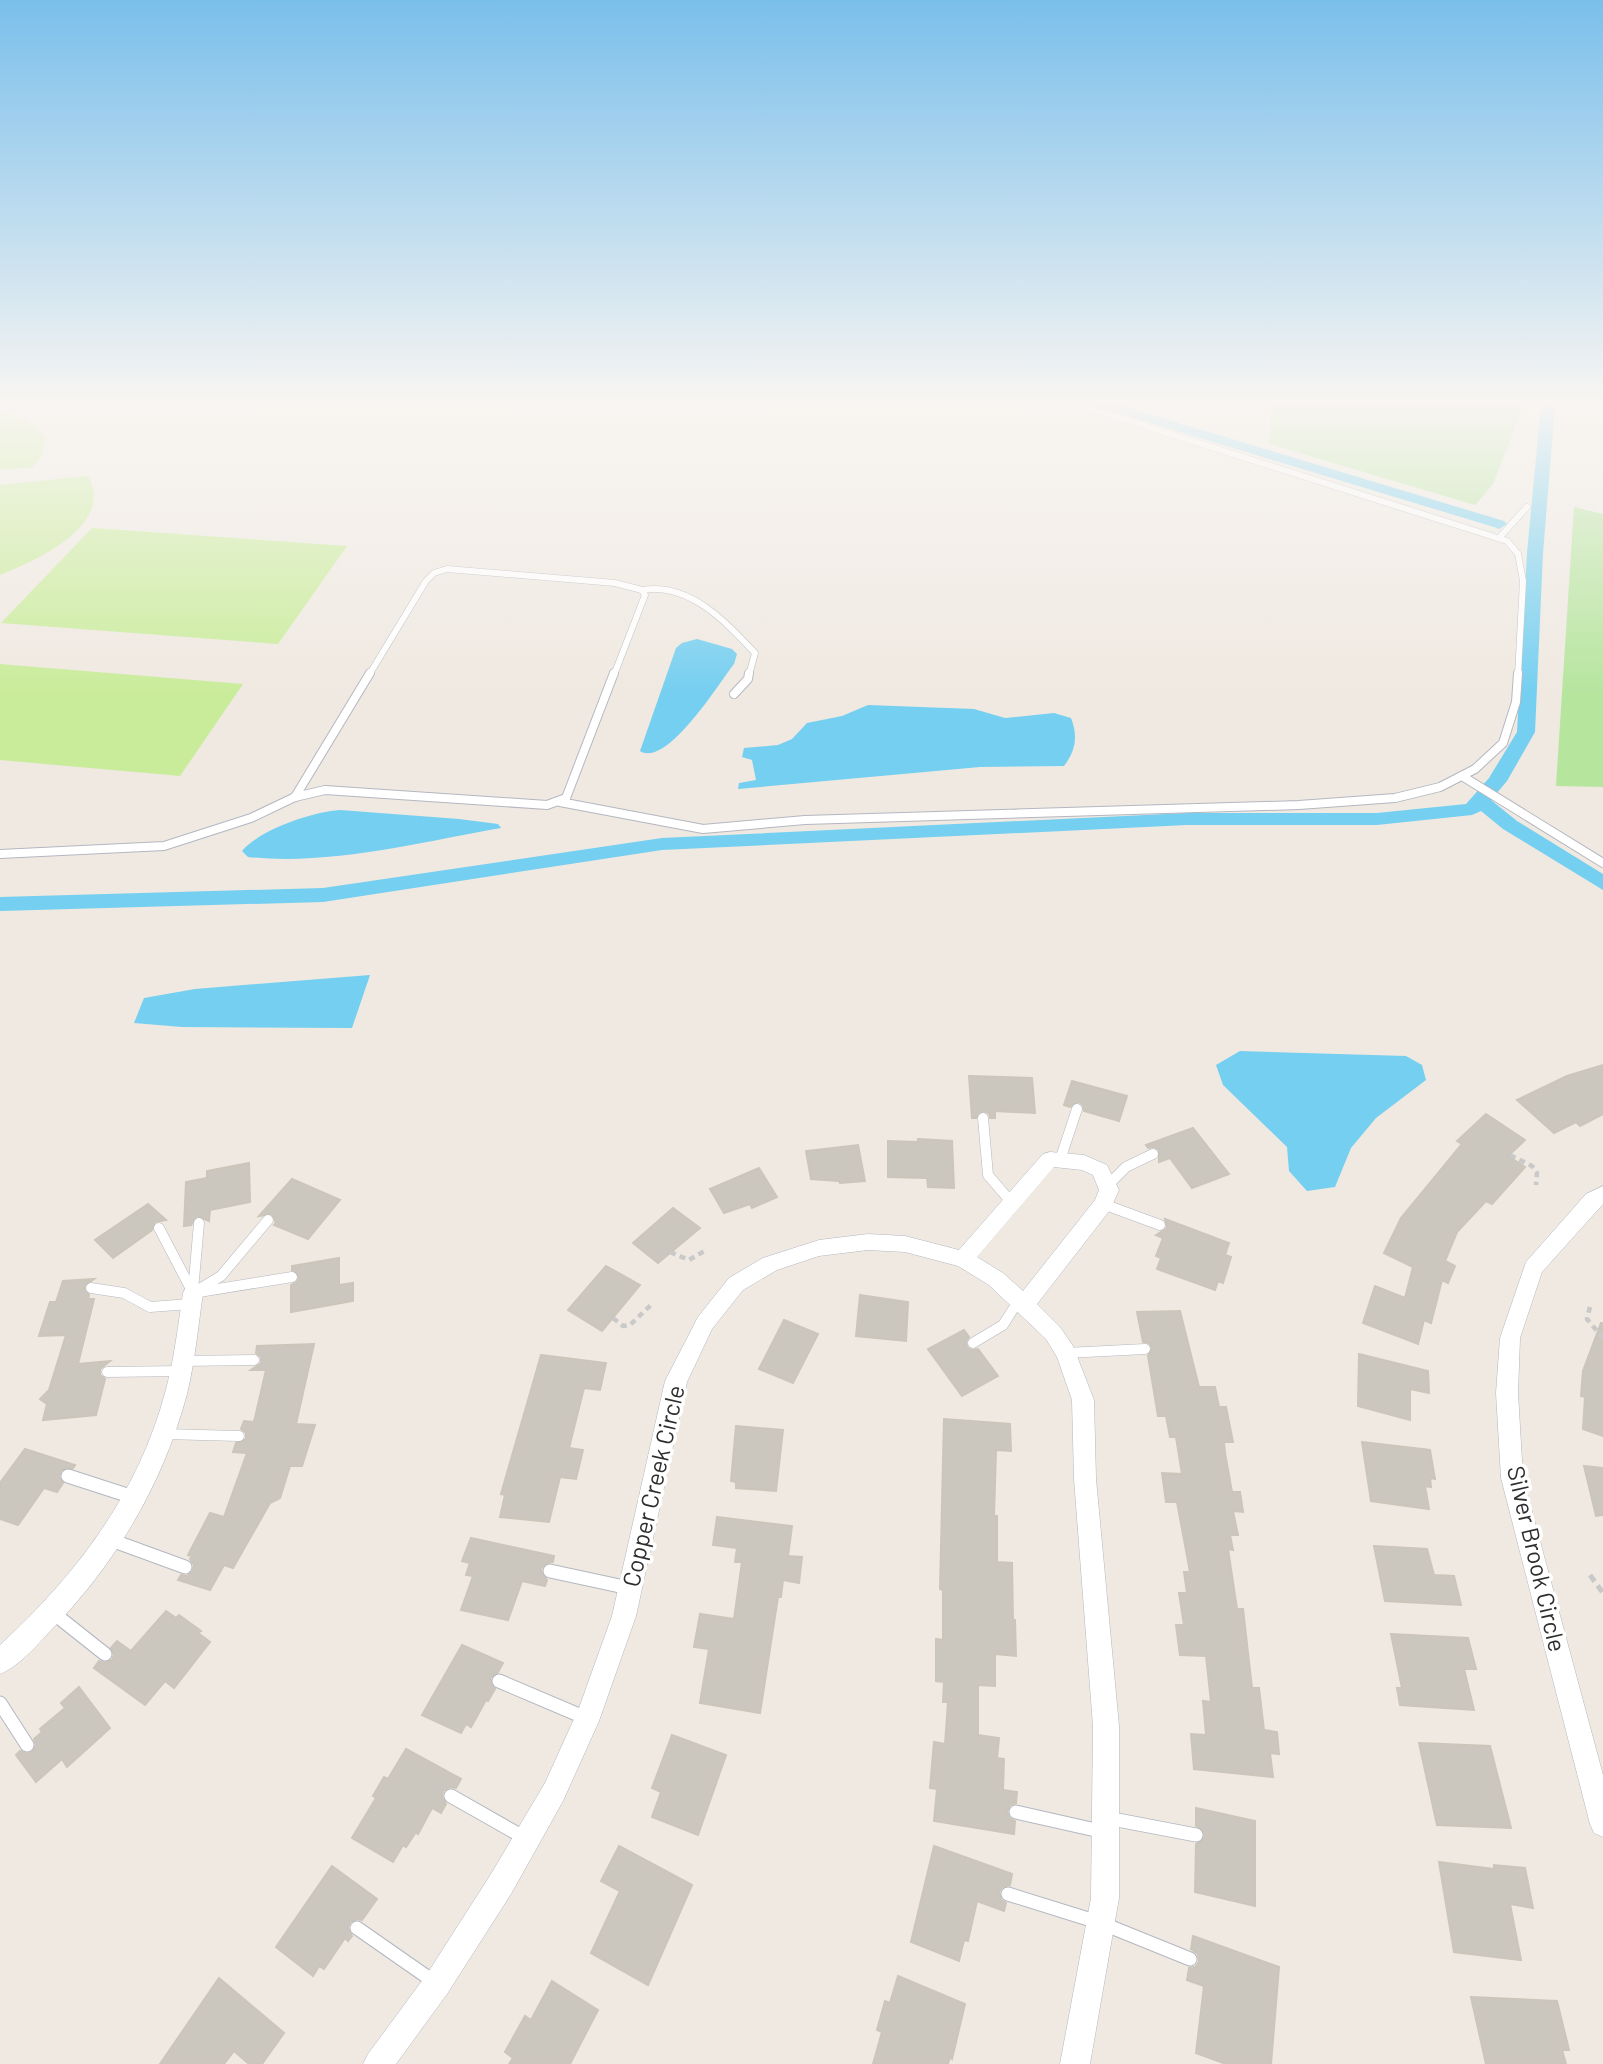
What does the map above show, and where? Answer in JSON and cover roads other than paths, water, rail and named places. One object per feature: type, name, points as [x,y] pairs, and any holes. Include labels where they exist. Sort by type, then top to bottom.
[{"type":"street","points":[[963,1259],[1050,1159],[1084,1163],[1100,1170],[1105,1195],[1021,1303]]},
{"type":"street","name":"Silver Brook Circle","points":[[1603,1194],[1594,1200],[1533,1269],[1510,1338],[1507,1393],[1512,1478],[1603,1824]]},
{"type":"street","name":"Copper Creek Circle","points":[[379,2064],[437,1984],[527,1839],[554,1792],[587,1719],[618,1634],[631,1588],[676,1381],[705,1323],[736,1284],[770,1264],[809,1251],[868,1241],[905,1244],[963,1259],[996,1279],[1053,1333],[1066,1353],[1083,1401],[1086,1479],[1106,1726],[1106,1825],[1105,1898],[1075,2064]]},
{"type":"street","points":[[0,1662],[52,1612],[111,1540],[136,1498],[164,1434],[182,1366],[192,1298]]},
{"type":"lane","points":[[560,802],[702,829],[883,817],[1313,804],[1395,799],[1440,787],[1475,769],[1503,743],[1516,702],[1523,581],[1518,554],[1507,541],[1383,501]]},
{"type":"lane","points":[[1499,538],[1527,507]]},
{"type":"lane","points":[[295,797],[426,581],[434,573],[447,569],[615,583],[642,590],[653,586],[691,596],[730,626],[755,653],[748,679],[734,694]]},
{"type":"lane","points":[[0,854],[164,846],[251,818],[295,797],[325,790],[548,805],[560,802],[566,798],[645,595],[642,590]]},
{"type":"lane","points":[[1463,776],[1603,863]]},
{"type":"lane","points":[[1060,1160],[1077,1109]]},
{"type":"lane","points":[[983,1118],[988,1175],[1012,1203]]},
{"type":"lane","points":[[1153,1154],[1126,1167],[1105,1195],[1160,1225]]},
{"type":"lane","points":[[192,1298],[221,1276],[268,1220]]},
{"type":"lane","points":[[192,1298],[199,1223]]},
{"type":"lane","points":[[159,1228],[192,1298]]},
{"type":"lane","points":[[91,1288],[124,1293],[150,1307],[292,1278]]},
{"type":"lane","points":[[974,1343],[1003,1325],[1021,1303]]},
{"type":"lane","points":[[1066,1353],[1145,1349]]},
{"type":"lane","points":[[107,1371],[254,1360]]},
{"type":"lane","points":[[164,1434],[239,1436]]},
{"type":"lane","points":[[68,1476],[136,1498]]},
{"type":"lane","points":[[111,1540],[185,1567]]},
{"type":"lane","points":[[550,1571],[631,1588]]},
{"type":"lane","points":[[52,1612],[105,1654]]},
{"type":"lane","points":[[499,1681],[587,1719]]},
{"type":"lane","points":[[0,1703],[27,1745]]},
{"type":"lane","points":[[451,1796],[527,1839]]},
{"type":"lane","points":[[1016,1812],[1196,1835]]},
{"type":"lane","points":[[1008,1895],[1101,1923],[1190,1959]]},
{"type":"lane","points":[[357,1928],[437,1984]]},
{"type":"water","points":[[697,639],[732,649],[737,654],[734,664],[678,736],[651,753],[640,751],[676,648],[682,643]]},
{"type":"water","points":[[868,705],[974,709],[1005,718],[1054,713],[1071,718],[1075,743],[1064,766],[980,767],[738,789],[739,783],[756,780],[752,760],[742,757],[744,748],[778,745],[792,739],[807,723],[842,716]]},
{"type":"water","points":[[340,810],[459,819],[498,824],[501,828],[407,846],[310,858],[248,857],[242,851],[261,836],[288,823]]},
{"type":"water","points":[[370,975],[352,1028],[182,1027],[134,1023],[144,998],[195,989]]},
{"type":"water","points":[[1240,1051],[1406,1056],[1422,1065],[1426,1080],[1376,1118],[1351,1148],[1335,1187],[1307,1191],[1289,1171],[1287,1147],[1223,1085],[1216,1065]]},
{"type":"waterway","points":[[1424,501],[1499,524]]},
{"type":"waterway","points":[[0,904],[323,895],[662,844],[1187,819],[1377,819],[1472,809],[1497,781],[1526,732],[1540,501]]},
{"type":"waterway","points":[[1480,801],[1510,825],[1603,883]]}]
